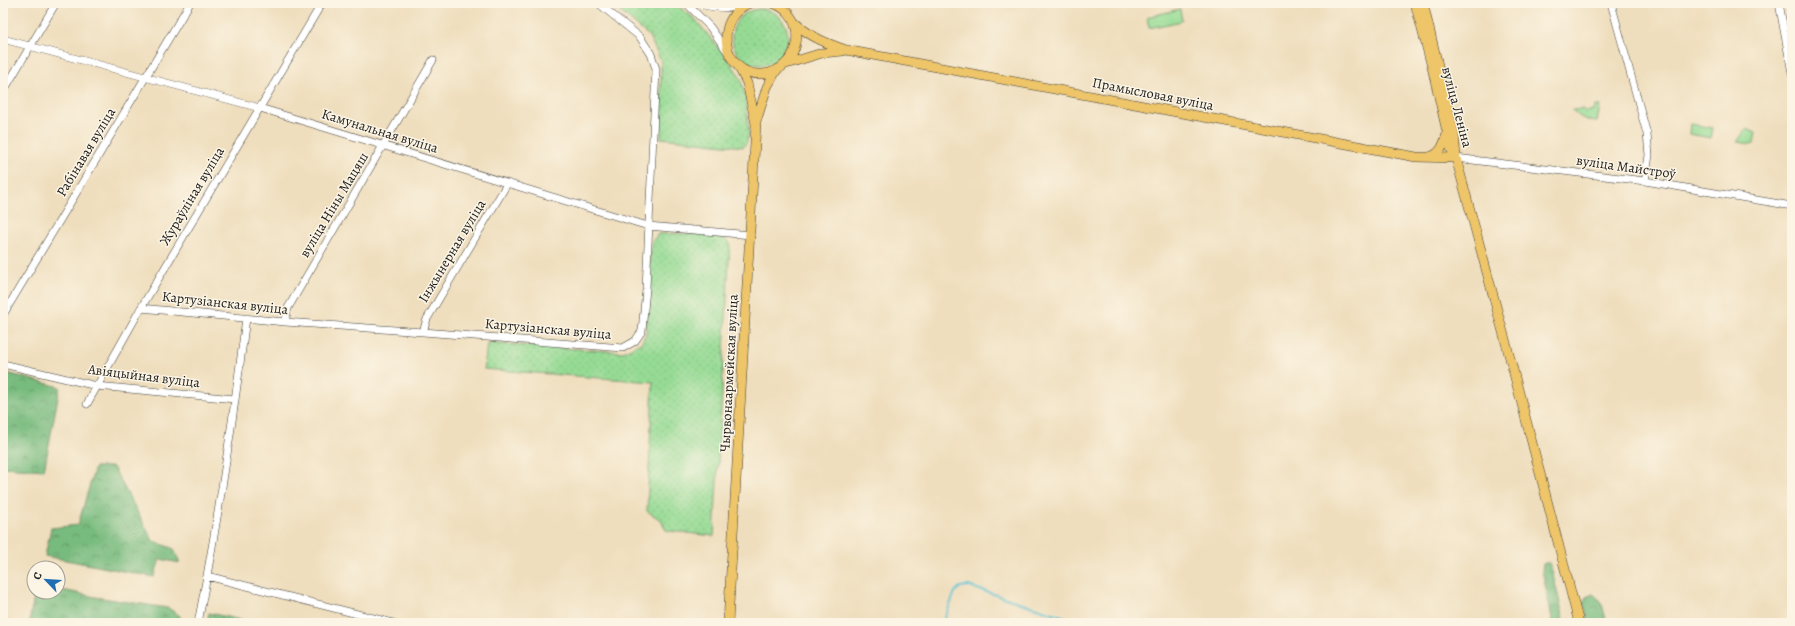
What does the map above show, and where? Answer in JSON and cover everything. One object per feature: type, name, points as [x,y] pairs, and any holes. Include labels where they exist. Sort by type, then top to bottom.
[{"type":"main road","points":[[737,64],[749,72],[762,74],[776,71],[786,64],[793,55],[797,44],[797,33],[794,22],[783,6],[772,3]]},
{"type":"main road","name":"вуліца Леніна","points":[[1415,3],[1432,67],[1447,134],[1451,149],[1456,158]]},
{"type":"main road","name":"вуліца Леніна","points":[[1423,3],[1454,132],[1456,158]]},
{"type":"main road","points":[[729,53],[725,41],[726,28],[732,16],[747,4]]},
{"type":"main road","name":"Прамысловая вуліца","points":[[794,22],[805,32],[818,40],[846,50],[1253,127],[1428,157],[1456,158]]},
{"type":"main road","name":"Прамысловая вуліца","points":[[786,64],[822,53],[846,50]]},
{"type":"main road","name":"Чырвонаармейская вуліца","points":[[729,53],[737,64],[747,83],[756,124]]},
{"type":"main road","name":"Чырвонаармейская вуліца","points":[[728,623],[751,235],[756,124],[767,87],[776,71]]},
{"type":"main road","points":[[1428,157],[1436,154],[1442,148],[1447,134]]},
{"type":"main road","points":[[1456,158],[1506,342],[1579,623]]},
{"type":"street","points":[[3,92],[56,3]]},
{"type":"street","name":"Рабінавая вуліца","points":[[3,315],[190,3]]},
{"type":"street","name":"Жураўліная вуліца","points":[[87,404],[141,308],[322,3]]},
{"type":"street","name":"Картузіанская вуліца","points":[[141,308],[285,322],[623,348],[635,341],[642,331],[646,289],[656,69],[652,54],[640,37],[598,3]]},
{"type":"street","points":[[686,3],[710,27],[729,53]]},
{"type":"street","points":[[695,3],[706,6],[731,8],[747,4]]},
{"type":"street","points":[[1611,3],[1647,134],[1649,155],[1645,182]]},
{"type":"street","points":[[1779,3],[1792,73]]},
{"type":"street","name":"Камунальная вуліца","points":[[3,39],[260,108],[648,226],[751,235]]},
{"type":"street","name":"вуліца Ніны Мацяш","points":[[285,322],[288,308],[433,60]]},
{"type":"street","name":"вуліца Майстроў","points":[[1456,158],[1645,182],[1792,206]]},
{"type":"street","name":"Інжынерная вуліца","points":[[423,332],[427,319],[507,184]]},
{"type":"street","points":[[198,623],[207,576],[235,399],[246,318]]},
{"type":"street","name":"Авіяцыйная вуліца","points":[[3,364],[96,386],[235,399]]},
{"type":"street","points":[[207,576],[393,623]]},
{"type":"green space","points":[[610,3],[674,3],[695,19],[731,63],[741,79],[745,96],[749,133],[747,142],[743,147],[661,138],[661,61],[649,36]]},
{"type":"green space","points":[[760,9],[771,11],[780,17],[786,26],[788,37],[786,48],[780,57],[771,63],[760,65],[749,63],[740,57],[734,48],[732,37],[734,26],[740,17],[749,11]]},
{"type":"green space","points":[[1180,9],[1182,21],[1149,28],[1147,17]]},
{"type":"green space","points":[[1595,106],[1600,106],[1597,122],[1584,120],[1572,110],[1582,109],[1586,112],[1594,110]]},
{"type":"green space","points":[[1690,124],[1713,128],[1711,138],[1689,134]]},
{"type":"green space","points":[[1747,128],[1756,132],[1754,143],[1737,142]]},
{"type":"green space","points":[[658,234],[707,235],[724,239],[730,243],[714,536],[666,530],[661,520],[647,511],[653,382],[484,369],[487,343],[623,352],[641,343],[646,334],[651,246]]},
{"type":"green space","points":[[3,372],[60,387],[44,470],[3,467]]},
{"type":"green space","points":[[95,467],[113,467],[153,541],[174,549],[180,563],[160,559],[154,577],[45,556],[51,528],[78,525]]},
{"type":"green space","points":[[1550,563],[1565,623],[1553,623],[1542,570],[1543,564]]},
{"type":"green space","points":[[66,591],[95,597],[168,608],[180,616],[180,623],[29,623],[33,600],[66,600]]},
{"type":"green space","points":[[1593,594],[1601,601],[1607,623],[1589,623],[1583,602],[1586,597]]},
{"type":"green space","points":[[209,613],[255,623],[207,623]]},
{"type":"waterway","points":[[943,623],[955,592],[960,587],[968,586],[1084,623]]}]
